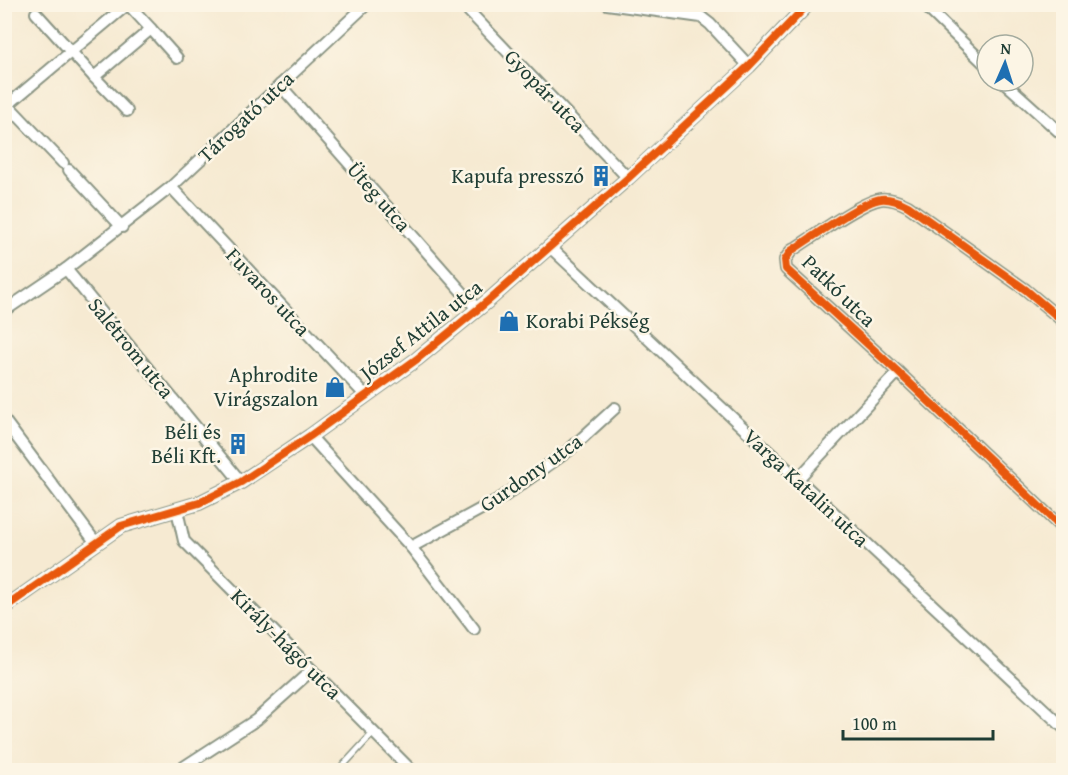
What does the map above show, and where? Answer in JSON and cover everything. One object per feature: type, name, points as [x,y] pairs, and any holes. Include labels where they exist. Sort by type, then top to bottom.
[{"type":"street","points":[[122,227],[6,105],[128,4],[177,58]]},
{"type":"street","name":"Tárogató utca","points":[[4,311],[66,269],[171,187],[367,4]]},
{"type":"street","name":"Gyopár utca","points":[[462,4],[628,178]]},
{"type":"street","points":[[607,4],[679,9],[701,17],[749,66]]},
{"type":"street","name":"József Attila utca","points":[[4,608],[121,526],[177,510],[220,494],[241,482],[310,436],[436,345],[628,178],[749,66],[808,4]]},
{"type":"street","points":[[923,4],[975,54]]},
{"type":"street","points":[[36,13],[127,111]]},
{"type":"street","points":[[94,77],[151,29]]},
{"type":"street","name":"Üteg utca","points":[[280,85],[477,310]]},
{"type":"street","points":[[1016,93],[1064,136]]},
{"type":"street","name":"Fuvaros utca","points":[[171,187],[366,396]]},
{"type":"street","name":"Patkó utca","points":[[1064,322],[1026,290],[908,206],[895,200],[881,199],[867,204],[791,251],[785,260],[786,269],[1064,530]]},
{"type":"street","name":"Varga Katalin utca","points":[[550,247],[1064,728]]},
{"type":"street","name":"Salétrom utca","points":[[66,269],[241,482]]},
{"type":"street","points":[[797,480],[898,372]]},
{"type":"street","name":"Gurdony utca","points":[[411,547],[503,497],[568,451],[615,408]]},
{"type":"street","points":[[4,420],[96,543]]},
{"type":"street","points":[[310,436],[411,547],[474,629]]},
{"type":"street","name":"Király-hágó utca","points":[[177,510],[184,541],[411,771]]},
{"type":"street","points":[[186,769],[256,720],[312,670]]},
{"type":"lane","points":[[339,771],[374,732]]},
{"type":"cycle path","points":[[4,608],[121,526],[199,503],[241,482],[310,436],[417,359],[489,300],[628,178],[749,66],[808,4]]},
{"type":"cycle path","points":[[1064,322],[1026,290],[908,206],[892,200],[872,201],[849,213],[791,251],[785,260],[786,269],[1064,530]]},
{"type":"place","name":"Kapufa presszó","points":[[601,176]]},
{"type":"place","name":"Korabi Pékség","points":[[509,321]]},
{"type":"place","name":"Aphrodite Virágszalon","points":[[335,387]]},
{"type":"place","name":"Béli és Béli Kft.","points":[[238,444]]}]
